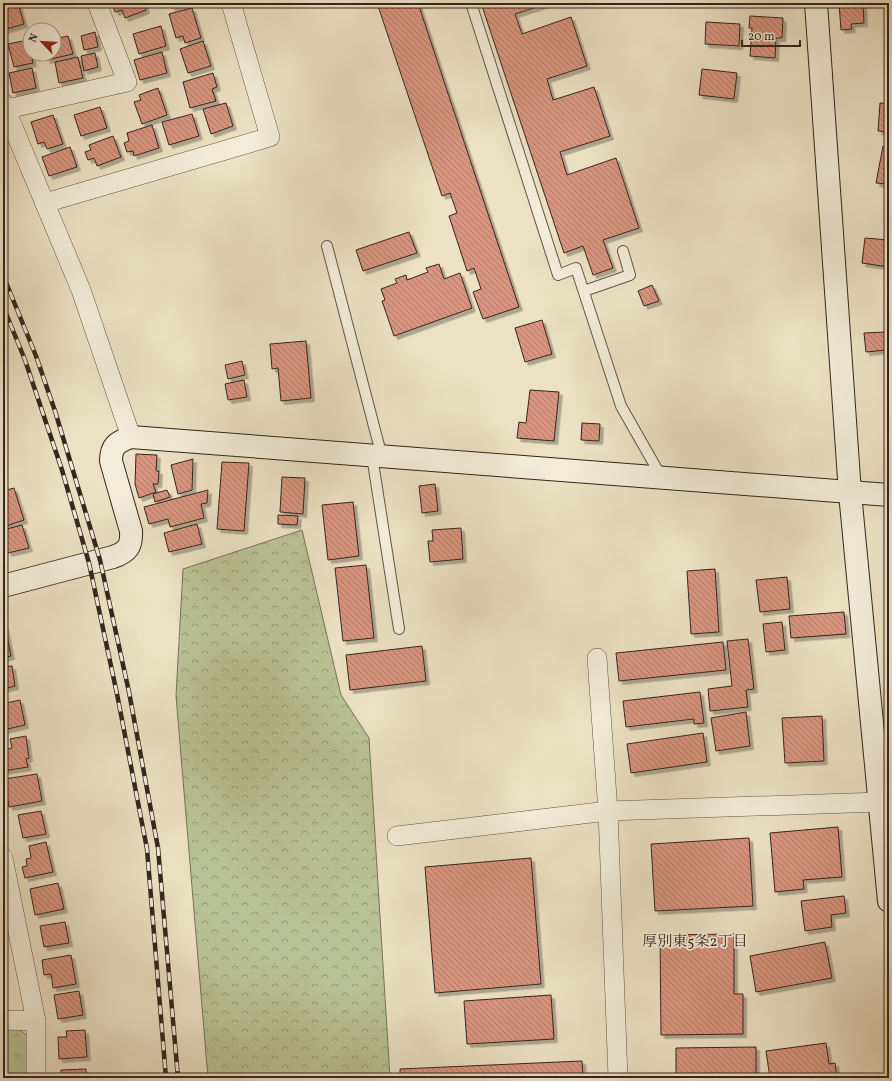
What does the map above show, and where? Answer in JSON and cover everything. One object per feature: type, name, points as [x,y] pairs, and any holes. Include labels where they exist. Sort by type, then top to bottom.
[{"type":"street","points":[[97,3],[127,82],[5,106],[81,290],[131,438]]},
{"type":"street","points":[[44,203],[270,137],[231,3]]},
{"type":"street","points":[[816,3],[850,493],[889,902]]},
{"type":"street","points":[[3,586],[113,557],[123,553],[129,547],[131,531],[111,461],[111,452],[115,445],[131,438],[889,495]]},
{"type":"street","points":[[597,658],[608,811],[618,1078]]},
{"type":"street","points":[[397,836],[608,811],[880,802]]},
{"type":"street","points":[[3,858],[36,1021],[36,1078]]},
{"type":"street","points":[[3,1020],[36,1021]]},
{"type":"lane","points":[[471,3],[558,275],[576,268],[621,406],[662,478]]},
{"type":"lane","points":[[327,246],[377,456],[399,629]]},
{"type":"lane","points":[[584,291],[630,275],[622,251]]},
{"type":"green space","points":[[302,530],[341,695],[369,738],[390,1078],[208,1078],[176,696],[183,569]]},
{"type":"green space","points":[[3,1029],[19,1029],[27,1036],[27,1078],[3,1078]]},
{"type":"building","points":[[3,3],[18,3],[23,22],[22,22],[22,25],[3,30]]},
{"type":"building","points":[[112,3],[144,3],[146,10],[125,18],[122,10],[115,12]]},
{"type":"building","points":[[170,3],[188,3],[172,8]]},
{"type":"building","points":[[377,3],[418,3],[519,307],[483,319],[473,292],[481,289],[474,268],[467,271],[449,216],[457,213],[450,193],[442,196]]},
{"type":"building","points":[[481,3],[549,3],[515,14],[522,34],[571,17],[587,66],[547,79],[553,100],[594,87],[610,136],[560,152],[567,175],[616,158],[639,228],[603,240],[613,268],[593,275],[583,246],[564,253]]},
{"type":"building","points":[[839,3],[863,3],[864,23],[851,24],[852,29],[841,30]]},
{"type":"building","points":[[192,8],[201,38],[185,43],[183,36],[176,38],[169,14]]},
{"type":"building","points":[[750,16],[783,18],[782,38],[776,38],[775,58],[750,56],[752,28],[749,28]]},
{"type":"building","points":[[706,22],[740,24],[739,46],[705,44]]},
{"type":"building","points":[[161,26],[166,46],[139,54],[133,34]]},
{"type":"building","points":[[95,32],[98,47],[84,50],[81,36]]},
{"type":"building","points":[[68,36],[73,54],[62,57],[62,37]]},
{"type":"building","points":[[22,41],[22,62],[33,63],[14,67],[8,44]]},
{"type":"building","points":[[203,41],[211,66],[188,73],[180,49]]},
{"type":"building","points":[[162,52],[167,73],[140,80],[134,60]]},
{"type":"building","points":[[95,53],[98,67],[84,71],[81,56]]},
{"type":"building","points":[[78,57],[83,78],[59,83],[55,62],[62,62],[62,60]]},
{"type":"building","points":[[32,68],[36,88],[13,93],[9,73]]},
{"type":"building","points":[[702,69],[737,73],[734,99],[699,95]]},
{"type":"building","points":[[213,73],[217,87],[212,89],[216,101],[190,108],[183,82]]},
{"type":"building","points":[[158,88],[167,115],[142,124],[134,102],[141,100],[139,95]]},
{"type":"building","points":[[226,103],[233,126],[211,134],[203,109]]},
{"type":"building","points":[[880,103],[889,104],[889,132],[878,131]]},
{"type":"building","points":[[100,107],[107,128],[81,136],[74,115]]},
{"type":"building","points":[[192,114],[199,136],[169,145],[162,122]]},
{"type":"building","points":[[53,115],[63,144],[47,149],[44,142],[38,144],[31,122]]},
{"type":"building","points":[[152,125],[159,148],[134,156],[133,151],[127,152],[124,143],[129,141],[127,133]]},
{"type":"building","points":[[113,136],[121,157],[97,166],[94,158],[88,160],[85,152],[91,150],[89,145]]},
{"type":"building","points":[[883,146],[889,148],[889,184],[876,183]]},
{"type":"building","points":[[70,147],[77,167],[49,176],[42,157]]},
{"type":"building","points":[[409,232],[417,253],[363,271],[356,250]]},
{"type":"building","points":[[865,238],[889,240],[889,267],[862,263]]},
{"type":"building","points":[[439,264],[444,279],[460,273],[472,308],[394,336],[382,301],[385,300],[381,289],[397,283],[395,279],[406,275],[407,280],[428,272],[426,268]]},
{"type":"building","points":[[652,285],[659,301],[644,306],[638,291]]},
{"type":"building","points":[[542,320],[552,354],[525,362],[515,328]]},
{"type":"building","points":[[885,332],[887,350],[866,352],[864,333]]},
{"type":"building","points":[[306,341],[311,398],[281,401],[278,368],[272,369],[270,344]]},
{"type":"building","points":[[242,361],[245,375],[228,379],[225,365]]},
{"type":"building","points":[[244,380],[247,397],[228,400],[225,384]]},
{"type":"building","points":[[530,390],[559,392],[554,441],[517,438],[519,422],[526,423]]},
{"type":"building","points":[[582,423],[600,424],[599,441],[581,440]]},
{"type":"building","points":[[136,454],[157,455],[156,471],[159,471],[158,484],[153,484],[156,492],[139,498],[135,484]]},
{"type":"building","points":[[193,459],[192,490],[178,494],[171,465]]},
{"type":"building","points":[[222,462],[249,463],[244,531],[217,529]]},
{"type":"building","points":[[282,477],[305,478],[303,514],[280,512]]},
{"type":"building","points":[[435,484],[438,511],[422,513],[419,486]]},
{"type":"building","points":[[14,488],[24,520],[3,527],[3,491]]},
{"type":"building","points":[[167,490],[170,497],[155,502],[153,494]]},
{"type":"building","points":[[208,490],[207,503],[201,504],[204,518],[170,527],[168,519],[149,524],[144,507]]},
{"type":"building","points":[[353,502],[359,556],[328,560],[322,505]]},
{"type":"building","points":[[278,515],[298,516],[297,525],[278,524]]},
{"type":"building","points":[[197,524],[202,544],[169,552],[164,533]]},
{"type":"building","points":[[22,525],[29,548],[8,553],[3,530]]},
{"type":"building","points":[[461,528],[463,559],[430,562],[428,541],[433,541],[432,530]]},
{"type":"building","points":[[366,565],[374,638],[343,641],[335,568]]},
{"type":"building","points":[[715,569],[719,632],[691,634],[687,571]]},
{"type":"building","points":[[787,577],[790,609],[760,612],[756,580]]},
{"type":"building","points":[[844,612],[846,634],[791,638],[789,616]]},
{"type":"building","points":[[782,622],[785,650],[766,652],[763,624]]},
{"type":"building","points":[[3,626],[5,626],[11,656],[3,658]]},
{"type":"building","points":[[748,639],[754,689],[746,690],[748,707],[710,711],[708,689],[732,686],[727,641]]},
{"type":"building","points":[[723,642],[726,670],[619,681],[616,653]]},
{"type":"building","points":[[422,646],[426,681],[350,690],[346,655]]},
{"type":"building","points":[[12,666],[15,686],[3,689],[3,667]]},
{"type":"building","points":[[700,692],[704,723],[694,724],[694,719],[626,727],[623,701]]},
{"type":"building","points":[[20,700],[25,725],[3,730],[3,708],[7,707],[6,703]]},
{"type":"building","points":[[746,712],[750,746],[716,751],[711,718]]},
{"type":"building","points":[[822,716],[824,761],[785,763],[782,718]]},
{"type":"building","points":[[703,733],[707,762],[631,773],[627,744]]},
{"type":"building","points":[[26,736],[29,758],[26,759],[28,767],[3,771],[3,750],[12,748],[10,739]]},
{"type":"building","points":[[37,774],[42,801],[9,807],[4,779]]},
{"type":"building","points":[[41,811],[46,834],[23,838],[18,815]]},
{"type":"building","points":[[838,827],[842,877],[803,880],[804,889],[775,892],[770,833]]},
{"type":"building","points":[[749,838],[753,906],[655,911],[651,844]]},
{"type":"building","points":[[46,842],[53,872],[25,878],[22,867],[27,866],[26,859],[31,858],[29,846]]},
{"type":"building","points":[[531,858],[541,984],[435,993],[425,867]]},
{"type":"building","points":[[58,883],[64,909],[35,915],[30,889]]},
{"type":"building","points":[[844,896],[846,913],[831,915],[832,927],[805,931],[801,901]]},
{"type":"building","points":[[65,922],[69,943],[44,947],[40,926]]},
{"type":"building","points":[[734,934],[734,994],[743,994],[743,1034],[661,1035],[660,935]]},
{"type":"building","points":[[825,942],[832,978],[756,992],[750,956]]},
{"type":"building","points":[[71,955],[76,984],[53,988],[51,974],[44,975],[42,960]]},
{"type":"building","points":[[79,991],[83,1015],[58,1019],[54,995]]},
{"type":"building","points":[[551,995],[554,1039],[467,1044],[464,1001]]},
{"type":"building","points":[[85,1030],[87,1057],[59,1059],[58,1037],[67,1037],[66,1031]]},
{"type":"building","points":[[826,1043],[829,1064],[835,1063],[837,1078],[770,1078],[766,1051]]},
{"type":"building","points":[[756,1047],[756,1078],[676,1078],[676,1048]]},
{"type":"building","points":[[582,1061],[583,1078],[400,1078],[400,1069]]},
{"type":"building","points":[[86,1069],[86,1078],[61,1078],[61,1070]]},
{"type":"railway","points":[[3,275],[36,356],[55,411],[100,560],[129,692],[158,848],[178,1078]]},
{"type":"railway","points":[[3,306],[25,360],[62,470],[89,563],[117,694],[147,849],[166,1078]]},
{"type":"district","name":"厚別東5条2丁目","points":[[695,941]]}]
